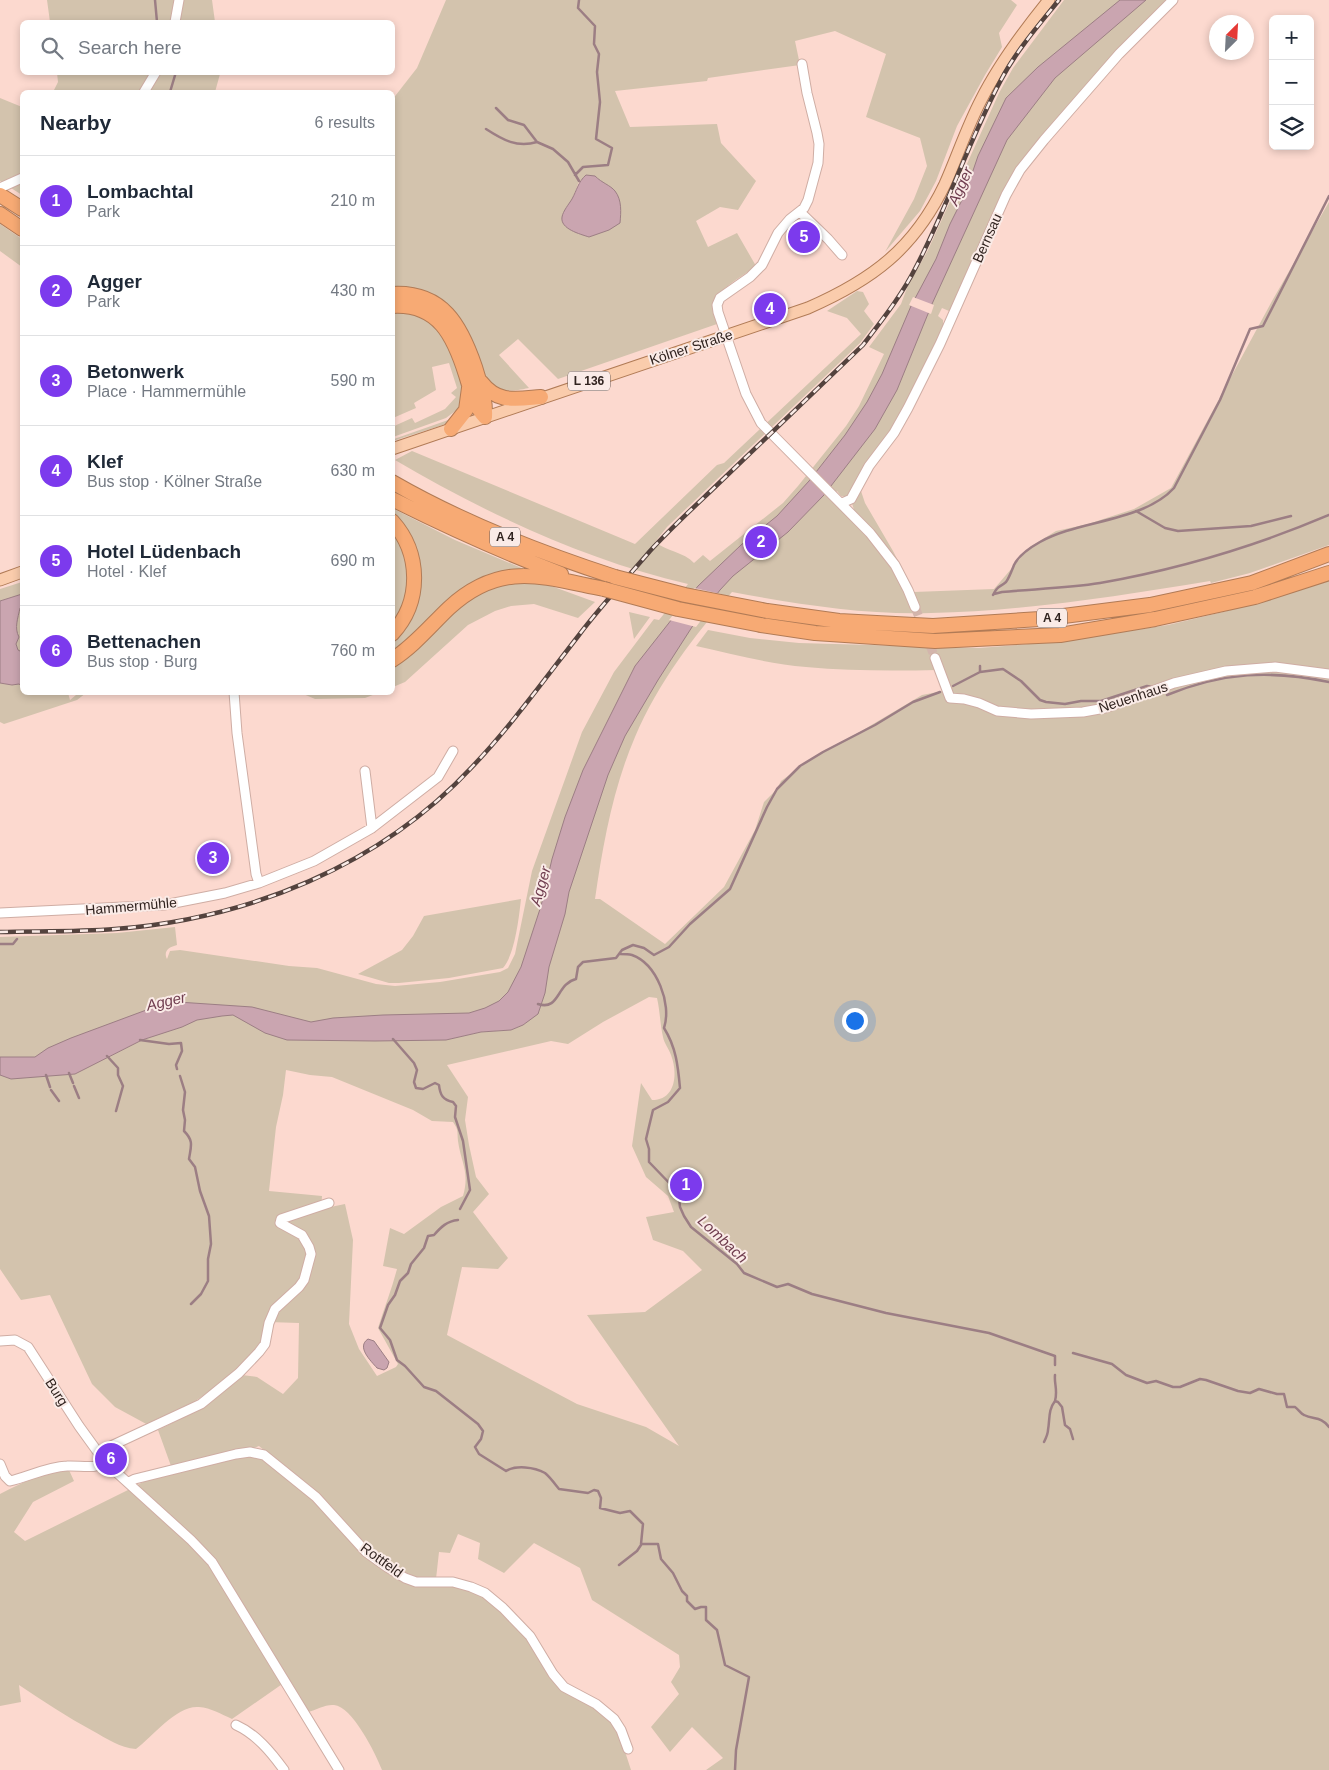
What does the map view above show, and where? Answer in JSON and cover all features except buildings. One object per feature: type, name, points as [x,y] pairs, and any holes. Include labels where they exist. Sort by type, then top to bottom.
[{"type":"highway","points":[[0,195],[20,208]]},
{"type":"highway","points":[[0,214],[20,228]]},
{"type":"highway","points":[[395,294],[426,299],[441,308],[455,322],[465,340],[474,382],[466,410],[451,429]]},
{"type":"highway","points":[[395,306],[409,306],[419,309],[435,318],[443,326],[450,335],[486,404],[485,417]]},
{"type":"highway","points":[[474,382],[502,398],[541,398]]},
{"type":"highway","name":"A 4","points":[[395,484],[455,515],[518,543],[615,576],[685,596],[767,611],[839,621],[933,626],[1040,620],[1150,605],[1242,585],[1329,554]]},
{"type":"highway","name":"A 4","points":[[395,500],[456,531],[513,556],[604,589],[678,609],[761,625],[815,632],[935,641],[1060,635],[1155,619],[1255,597],[1329,572]]},
{"type":"highway","points":[[395,525],[402,533],[409,548],[415,577],[409,609],[395,630]]},
{"type":"highway","points":[[395,658],[460,598],[491,581],[508,576],[534,576],[604,589]]},
{"type":"main road","name":"Kölner Straße","points":[[395,448],[808,308],[838,295],[864,280],[892,258],[917,229],[934,204],[979,103],[997,69],[1048,0]]},
{"type":"main road","points":[[0,580],[20,573]]},
{"type":"street","points":[[176,20],[179,0]]},
{"type":"street","name":"Bernsau","points":[[842,503],[851,499],[869,466],[894,433],[917,392],[1006,195],[1020,170],[1119,54],[1173,0]]},
{"type":"street","points":[[802,64],[807,94],[818,133],[818,163],[812,186],[804,208],[778,232],[762,265],[756,272],[720,298],[718,312],[746,394],[761,423],[870,533],[891,559],[915,607]]},
{"type":"street","points":[[145,90],[154,75]]},
{"type":"street","points":[[0,188],[20,179]]},
{"type":"street","points":[[800,212],[842,255]]},
{"type":"street","name":"Neuenhaus","points":[[935,658],[950,698],[964,699],[997,711],[1031,714],[1083,712],[1105,708],[1174,683],[1226,671],[1275,667],[1329,674]]},
{"type":"street","points":[[234,695],[239,753],[256,874],[259,883]]},
{"type":"street","name":"Hammermühle","points":[[0,913],[164,905],[225,893],[259,883],[314,861],[372,828],[438,777],[453,752]]},
{"type":"street","points":[[366,770],[372,828]]},
{"type":"street","points":[[98,1452],[202,1404],[252,1361],[265,1344],[269,1323],[275,1309],[300,1287],[308,1270],[311,1254],[305,1239],[298,1232],[280,1224],[280,1219],[329,1203]]},
{"type":"street","name":"Burg","points":[[0,1341],[15,1340],[28,1347],[105,1462],[129,1482],[212,1562],[339,1770]]},
{"type":"street","name":"Rottfeld","points":[[129,1482],[236,1454],[250,1452],[264,1455],[316,1496],[366,1552],[393,1570],[416,1582],[445,1582],[471,1587],[485,1593],[503,1608],[530,1636],[553,1674],[564,1687],[596,1704],[614,1719],[621,1730],[628,1749]]},
{"type":"street","points":[[0,1464],[5,1476],[10,1481],[48,1469],[67,1466],[97,1466],[105,1462]]},
{"type":"street","points":[[236,1725],[248,1731],[274,1755],[284,1770]]},
{"type":"shaded area","points":[[47,0],[212,0],[215,20],[50,20]]},
{"type":"shaded area","points":[[446,0],[1011,0],[1017,5],[999,33],[1002,47],[957,126],[936,181],[920,211],[885,252],[914,199],[927,166],[920,138],[866,117],[886,54],[835,31],[795,41],[800,65],[708,78],[707,81],[615,91],[630,127],[717,124],[721,143],[756,181],[738,210],[720,207],[696,221],[708,247],[737,233],[756,266],[732,283],[716,298],[713,309],[717,324],[558,379],[518,339],[499,355],[529,388],[516,390],[503,390],[487,382],[469,336],[395,289],[395,96],[417,68]],"holes":[[[595,176],[602,184],[609,187],[562,216],[573,198],[579,181]]]},
{"type":"shaded area","points":[[1064,0],[1169,0],[1117,53],[1041,139],[1019,169],[1006,190],[953,306],[949,311],[942,308],[938,316],[943,320],[943,327],[891,432],[863,472],[850,495],[846,497],[841,496],[837,491],[830,500],[863,529],[894,568],[903,592],[910,592],[890,554],[854,510],[852,503],[860,488],[865,503],[914,592],[994,589],[1030,547],[1056,531],[1088,524],[1134,509],[1171,488],[1272,301],[1329,202],[1329,545],[1250,573],[1211,583],[1210,581],[1036,606],[966,612],[906,613],[856,610],[732,592],[678,661],[644,717],[635,737],[627,756],[610,816],[595,899],[600,899],[665,944],[724,887],[755,830],[764,802],[777,789],[781,781],[820,753],[922,695],[943,691],[947,700],[978,704],[997,713],[1061,716],[1061,711],[998,709],[979,701],[952,695],[937,659],[934,658],[937,670],[888,671],[792,666],[696,646],[708,630],[750,638],[799,643],[979,648],[1019,645],[1068,640],[1168,625],[1227,611],[1329,580],[1329,1770],[706,1770],[723,1758],[692,1727],[670,1752],[651,1727],[679,1694],[671,1682],[680,1667],[679,1655],[592,1600],[580,1568],[534,1543],[504,1573],[478,1559],[480,1543],[458,1534],[450,1553],[439,1552],[436,1579],[417,1580],[367,1550],[318,1495],[259,1446],[251,1449],[234,1450],[171,1466],[158,1430],[196,1411],[242,1375],[257,1377],[283,1394],[298,1378],[299,1323],[268,1322],[257,1351],[250,1358],[210,1391],[188,1406],[150,1426],[115,1407],[92,1384],[50,1295],[21,1300],[0,1269],[0,937],[117,933],[175,927],[177,945],[168,950],[166,954],[167,959],[170,951],[180,950],[289,966],[317,968],[376,984],[395,986],[440,982],[500,972],[508,968],[515,954],[532,871],[582,732],[614,672],[654,619],[659,620],[688,584],[611,562],[537,533],[464,498],[395,460],[412,451],[635,544],[717,465],[724,463],[861,334],[847,318],[827,311],[857,291],[863,292],[869,304],[864,311],[874,324],[860,343],[667,527],[655,542],[664,548],[685,556],[694,563],[703,555],[710,561],[783,503],[846,426],[859,406],[884,354],[869,347],[901,304],[907,288],[928,250],[999,93],[1013,68]],"holes":[[[649,997],[657,998],[664,1042],[673,1062],[673,1084],[666,1096],[652,1100],[641,1083],[632,1146],[646,1177],[668,1196],[674,1212],[646,1217],[653,1240],[683,1251],[702,1270],[645,1312],[587,1315],[679,1446],[646,1427],[577,1404],[447,1335],[462,1267],[498,1269],[508,1258],[473,1212],[489,1194],[476,1177],[469,1145],[465,1120],[468,1097],[447,1065],[551,1041],[568,1044]],[[538,1013],[523,1025],[511,1030],[481,1032],[446,1040],[430,1040],[503,1024]],[[183,1026],[142,1040],[75,1074],[50,1075],[78,1067],[84,1059],[154,1027]],[[286,1070],[332,1077],[413,1110],[432,1121],[453,1122],[457,1129],[459,1149],[466,1180],[463,1196],[441,1207],[404,1234],[390,1228],[383,1266],[397,1269],[378,1328],[398,1364],[396,1367],[377,1376],[359,1349],[349,1324],[353,1240],[345,1204],[321,1209],[322,1196],[269,1191],[276,1127]]]},
{"type":"shaded area","name":"Agger","points":[[1120,0],[1146,0],[1055,78],[1007,140],[932,304],[897,390],[875,429],[824,495],[788,532],[733,576],[720,590],[692,627],[625,736],[608,775],[569,892],[565,914],[549,967],[545,993],[538,1014],[523,1025],[511,1030],[481,1032],[446,1040],[375,1041],[287,1040],[265,1033],[233,1015],[222,1016],[197,1020],[142,1040],[75,1074],[11,1079],[0,1075],[0,1057],[35,1057],[48,1048],[71,1038],[149,1009],[178,1002],[252,1007],[311,1022],[333,1018],[383,1015],[469,1013],[499,1001],[508,992],[521,967],[541,906],[552,859],[565,817],[583,770],[635,666],[698,586],[741,545],[777,516],[809,481],[845,435],[867,402],[882,374],[911,306],[936,259],[965,194],[978,156],[1006,98],[1038,67]]},
{"type":"shaded area","points":[[57,75],[220,75],[216,90],[54,90],[58,82]]},
{"type":"shaded area","points":[[0,98],[20,106],[20,194],[0,181]]},
{"type":"shaded area","points":[[586,175],[595,176],[613,189],[619,198],[621,210],[620,223],[609,230],[589,237],[567,228],[562,221],[564,212],[579,183]]},
{"type":"shaded area","points":[[0,224],[20,238],[20,266],[0,251]]},
{"type":"shaded area","points":[[395,311],[420,314],[442,332],[464,382],[462,406],[446,418],[395,436],[395,426],[412,418],[415,423],[445,409],[456,397],[451,393],[457,388],[449,363],[432,367],[436,390],[414,403],[416,408],[395,417]]},
{"type":"shaded area","points":[[452,419],[443,425],[395,440],[395,439]]},
{"type":"shaded area","points":[[395,510],[455,540],[531,572],[501,574],[395,654],[395,636],[417,593],[395,522]]},
{"type":"shaded area","points":[[395,534],[408,567],[407,600],[395,621]]},
{"type":"shaded area","points":[[507,582],[543,583],[595,602],[578,618],[534,604],[511,606],[495,611],[468,625],[405,682],[395,686],[395,665],[473,596]]},
{"type":"shaded area","points":[[20,583],[20,595],[0,601],[0,589]]},
{"type":"shaded area","points":[[20,595],[20,608],[17,619],[19,637],[16,644],[20,651],[20,685],[0,683],[0,601]]},
{"type":"shaded area","points":[[20,608],[20,651],[16,644],[19,637],[17,623]]},
{"type":"shaded area","points":[[629,612],[650,617],[634,639]]},
{"type":"shaded area","points":[[0,683],[19,684],[20,695],[69,695],[70,700],[76,695],[83,695],[77,700],[4,724],[0,722]]},
{"type":"shaded area","points":[[306,695],[373,695],[365,698],[315,699]]},
{"type":"shaded area","points":[[521,899],[518,925],[511,954],[503,968],[449,978],[399,983],[389,983],[358,974],[402,950],[413,936],[424,916]]},
{"type":"shaded area","points":[[368,1339],[374,1341],[389,1362],[384,1370],[377,1368],[368,1358],[364,1346]]},
{"type":"shaded area","points":[[252,1455],[260,1457],[315,1499],[364,1554],[404,1580],[450,1585],[484,1595],[528,1638],[552,1676],[594,1705],[617,1727],[631,1770],[382,1770],[362,1732],[348,1713],[341,1707],[334,1705],[324,1706],[308,1712],[288,1680],[232,1719],[199,1707],[182,1711],[166,1722],[136,1749],[124,1747],[108,1740],[64,1715],[19,1685],[21,1702],[0,1706],[0,1494],[42,1475],[69,1470],[74,1481],[33,1502],[14,1532],[25,1541],[157,1476]]},
{"type":"pier","points":[[913,297],[934,305],[931,314],[909,305]]},
{"type":"pier","points":[[694,588],[721,594],[696,627],[669,620]]},
{"type":"waterway","points":[[155,0],[157,20]]},
{"type":"waterway","points":[[575,175],[583,167],[608,165],[612,148],[596,139],[600,102],[597,72],[599,54],[594,44],[595,26],[578,8],[579,0]]},
{"type":"waterway","points":[[171,90],[175,75]]},
{"type":"waterway","points":[[496,108],[508,120],[524,125],[537,142],[553,149],[568,162],[579,181]]},
{"type":"waterway","points":[[486,129],[510,142],[523,144],[537,142]]},
{"type":"waterway","points":[[993,595],[997,588],[1006,582],[1019,558],[1037,544],[1055,535],[1145,508],[1161,499],[1174,488],[1220,400],[1250,329],[1263,326],[1329,196]]},
{"type":"waterway","points":[[1136,511],[1165,528],[1178,531],[1251,526],[1291,516]]},
{"type":"waterway","points":[[994,594],[1088,585],[1159,571],[1188,564],[1274,537],[1329,515]]},
{"type":"waterway","points":[[953,686],[980,672],[980,666]]},
{"type":"waterway","points":[[980,672],[1003,669],[1021,681],[1040,700],[1065,704],[1081,701],[1101,701],[1147,686],[1153,687]]},
{"type":"waterway","points":[[1167,695],[1188,687],[1247,675],[1287,676],[1329,682]]},
{"type":"waterway","points":[[538,1004],[550,1004],[565,986],[576,979],[578,967],[583,962],[616,958],[622,950],[633,945],[644,948],[654,955],[669,947],[690,924],[730,889],[777,789],[800,766],[913,702],[940,692]]},
{"type":"waterway","points":[[0,944],[13,944],[17,939]]},
{"type":"waterway","name":"Lombach","points":[[620,954],[632,955],[649,967],[664,997],[666,1008],[664,1028],[674,1050],[680,1088],[668,1102],[653,1110],[646,1139],[649,1149],[649,1162],[676,1190],[680,1207],[691,1227],[737,1264],[744,1273],[777,1287],[788,1284],[812,1294],[886,1313],[989,1333],[1055,1356],[1055,1365]]},
{"type":"waterway","points":[[393,1039],[414,1063],[417,1070],[414,1082],[416,1088],[423,1089],[435,1083],[439,1085],[443,1096],[456,1106],[455,1117],[463,1141],[470,1190],[460,1209]]},
{"type":"waterway","points":[[140,1040],[169,1044],[181,1043],[182,1051],[176,1065],[177,1069]]},
{"type":"waterway","points":[[107,1056],[118,1068],[118,1075],[123,1086],[116,1111]]},
{"type":"waterway","points":[[69,1073],[73,1083]]},
{"type":"waterway","points":[[46,1075],[50,1087]]},
{"type":"waterway","points":[[180,1076],[185,1092],[183,1110],[185,1120],[184,1131],[191,1144],[189,1159],[195,1167],[200,1191],[209,1216],[211,1244],[208,1259],[208,1281],[201,1294],[191,1304]]},
{"type":"waterway","points":[[74,1086],[79,1098]]},
{"type":"waterway","points":[[51,1090],[59,1101]]},
{"type":"waterway","points":[[458,1220],[447,1223],[434,1235],[428,1236],[424,1248],[411,1264],[408,1273],[400,1281],[395,1295],[388,1305],[380,1328],[390,1340],[397,1360],[424,1387],[436,1391],[478,1424],[483,1431],[481,1439],[475,1447],[479,1454],[506,1471],[520,1467],[541,1471],[559,1489],[588,1493],[594,1490],[598,1491],[601,1498],[600,1508],[620,1513],[630,1511],[643,1524],[641,1544],[658,1544],[661,1559],[673,1573],[682,1591],[687,1596],[687,1601],[695,1609],[706,1607],[706,1620],[717,1630],[725,1665],[749,1677],[736,1750],[735,1770]]},
{"type":"waterway","name":"Lombach","points":[[1073,1353],[1112,1364],[1126,1375],[1147,1383],[1156,1381],[1173,1387],[1180,1387],[1200,1379],[1238,1391],[1250,1393],[1259,1389],[1284,1394],[1287,1407],[1295,1407],[1303,1414],[1320,1420],[1329,1427]]},
{"type":"waterway","points":[[1055,1375],[1055,1401],[1062,1407],[1065,1425],[1070,1429],[1073,1439]]},
{"type":"waterway","points":[[1044,1442],[1048,1433],[1050,1411],[1055,1401]]},
{"type":"waterway","points":[[619,1565],[637,1551],[641,1545]]},
{"type":"tunnel","points":[[915,607],[935,658]]},
{"type":"railway","points":[[0,932],[101,930],[165,923],[214,913],[262,899],[309,881],[354,859],[396,833],[436,802],[472,767],[500,735],[596,614],[658,542],[863,345],[898,297],[916,267],[928,244],[989,103],[1007,69],[1059,0]]},
{"type":"place","name":"Hotel Lüdenbach","points":[[804,237]]},
{"type":"place","name":"Klef","points":[[770,309]]},
{"type":"place","name":"Agger","points":[[761,542]]},
{"type":"place","name":"Betonwerk","points":[[213,858]]},
{"type":"place","name":"Lombachtal","points":[[686,1185]]},
{"type":"place","name":"Bettenachen","points":[[111,1459]]}]
